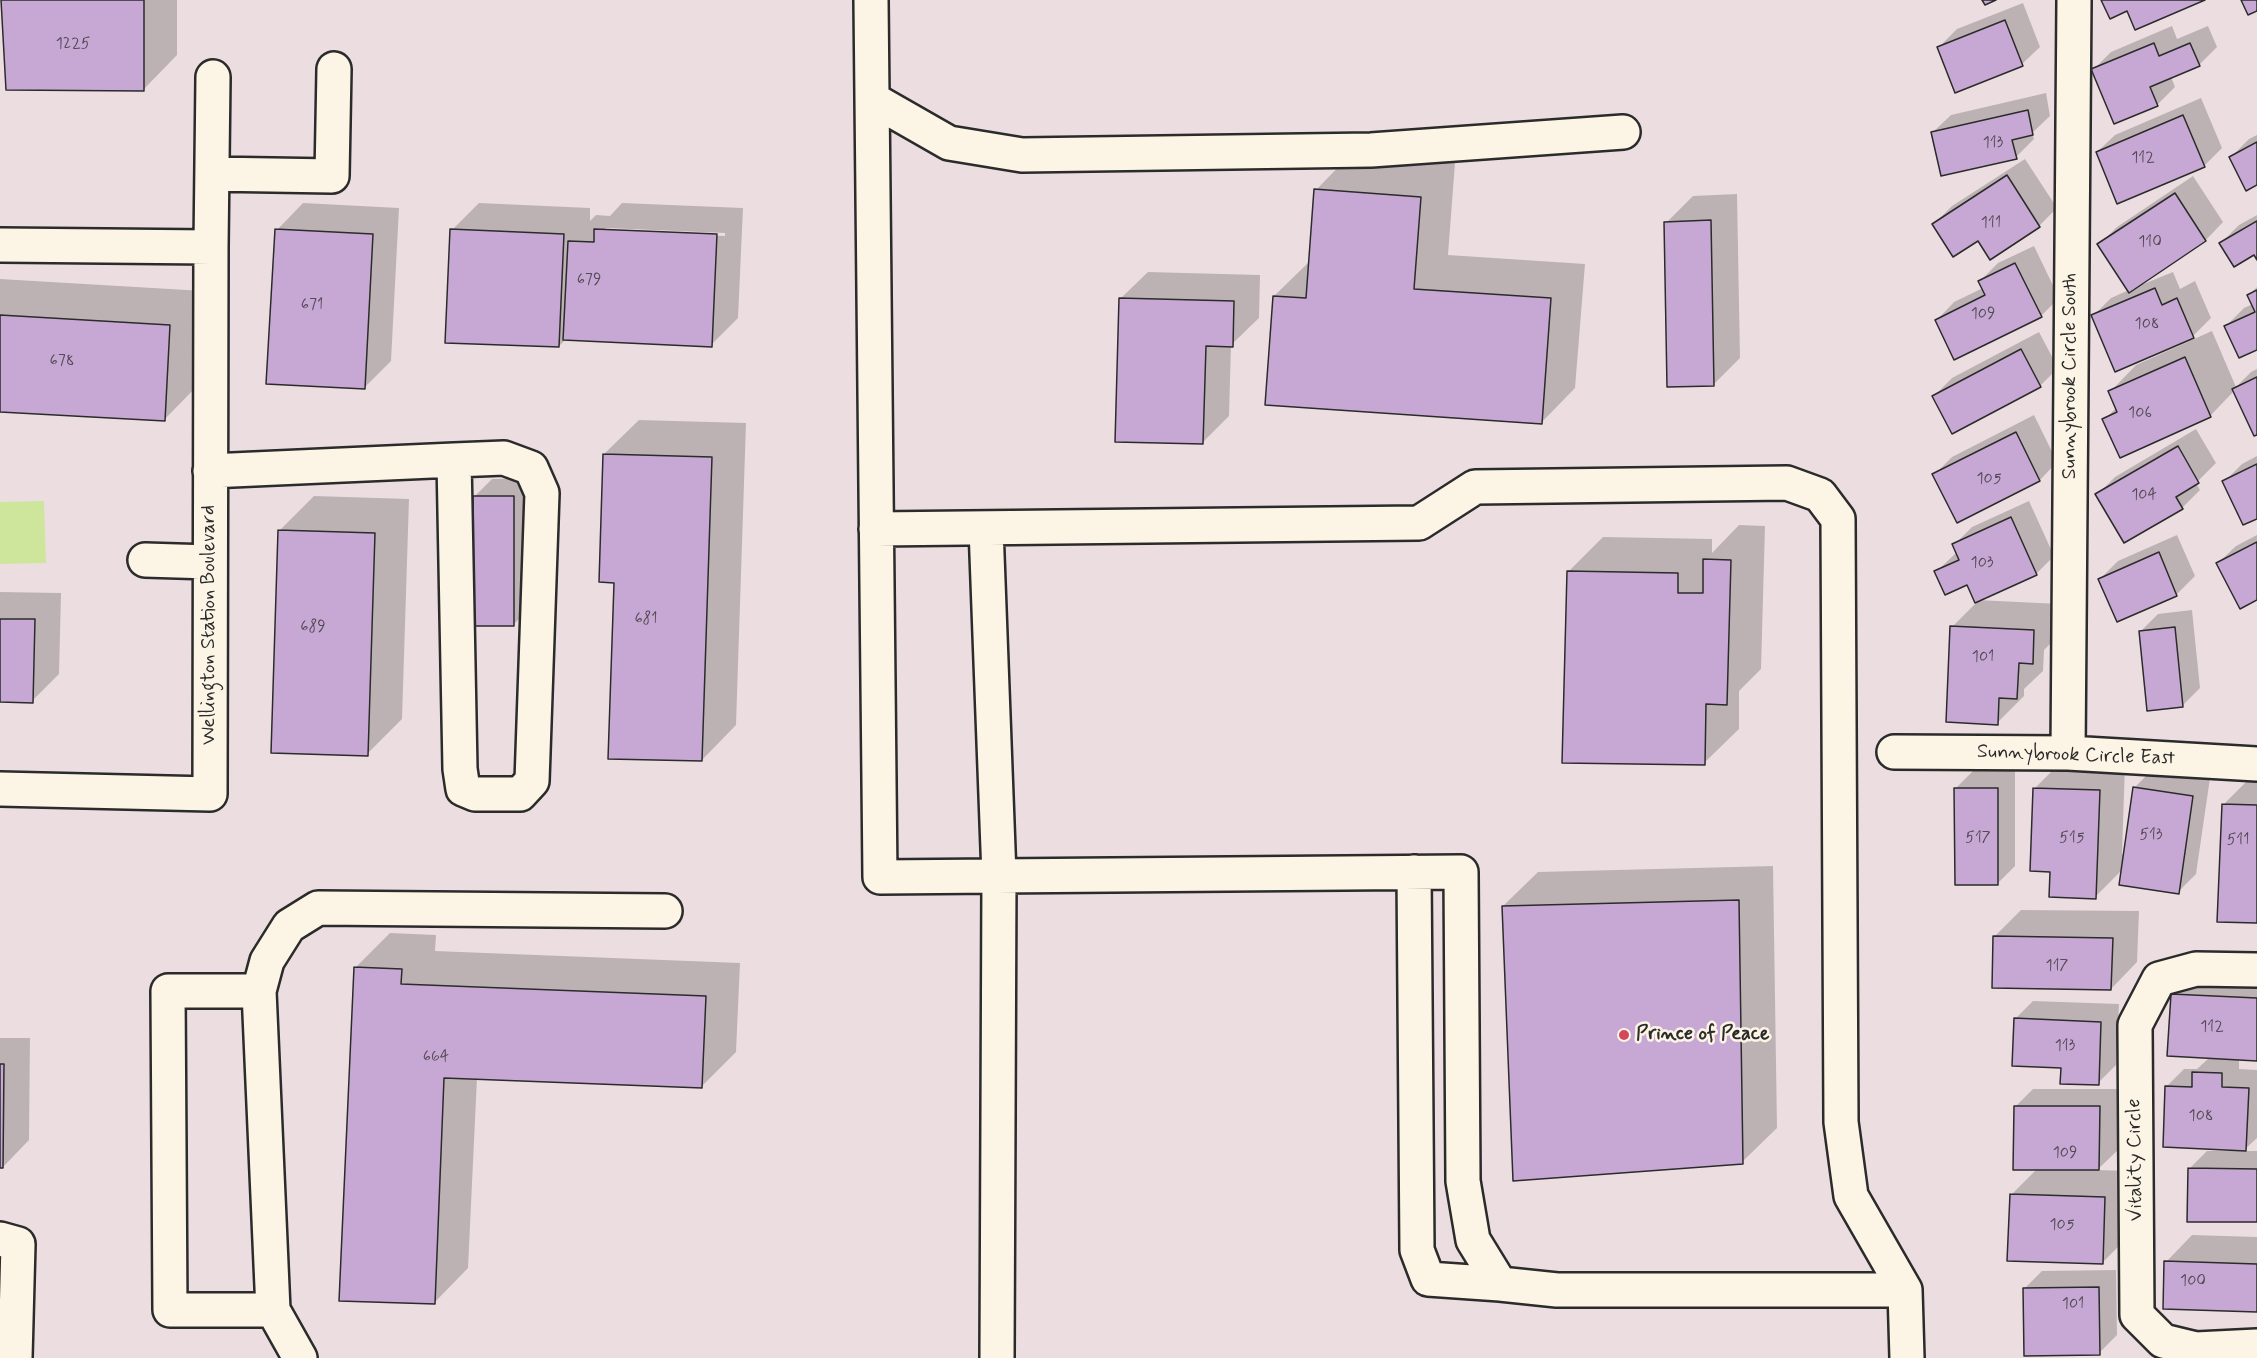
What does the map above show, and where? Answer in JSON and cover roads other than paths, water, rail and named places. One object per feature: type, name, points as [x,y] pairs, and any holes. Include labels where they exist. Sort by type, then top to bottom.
[{"type":"street","points":[[871,0],[880,877],[1461,872],[1463,1181],[1473,1240],[1500,1284]]},
{"type":"street","name":"Sunnybrook Circle South","points":[[2067,753],[2074,0]]},
{"type":"street","points":[[212,174],[332,176],[334,69]]},
{"type":"street","name":"Wellington Station Boulevard","points":[[0,789],[210,794],[213,77]]},
{"type":"street","points":[[872,99],[949,143],[1022,155],[1371,150],[1623,132]]},
{"type":"street","points":[[0,245],[211,247]]},
{"type":"street","points":[[210,471],[454,460],[504,458],[531,468],[542,493],[532,781],[519,794],[475,794],[464,789],[460,769],[454,460]]},
{"type":"street","points":[[876,529],[1419,523],[1475,487],[1787,483],[1820,495],[1838,519],[1841,1122],[1851,1196],[1905,1290],[1907,1358]]},
{"type":"street","points":[[986,528],[999,876],[997,1358]]},
{"type":"street","points":[[145,560],[210,562]]},
{"type":"street","name":"Sunnybrook Circle East","points":[[1894,752],[2067,753],[2257,764]]},
{"type":"street","points":[[1414,872],[1417,1250],[1428,1279],[1557,1290],[1905,1290]]},
{"type":"street","points":[[300,1358],[273,1310],[260,991],[267,961],[290,926],[318,908],[665,911]]},
{"type":"street","name":"Vitality Circle","points":[[2257,970],[2196,969],[2159,979],[2134,1025],[2138,1315],[2163,1341],[2196,1349],[2257,1346]]},
{"type":"street","points":[[260,991],[168,991],[170,1310],[273,1310]]},
{"type":"street","points":[[0,1239],[18,1244],[10,1348]]},
{"type":"place","name":"Prince of Peace","points":[[1624,1035]]}]
